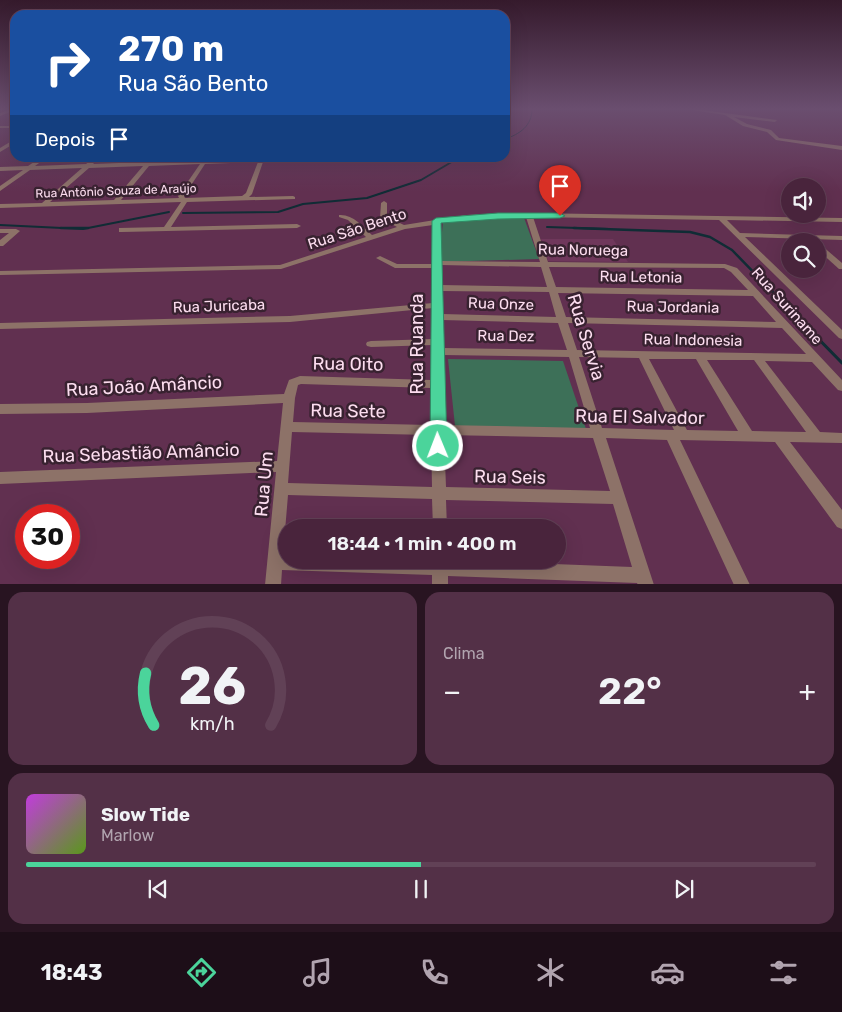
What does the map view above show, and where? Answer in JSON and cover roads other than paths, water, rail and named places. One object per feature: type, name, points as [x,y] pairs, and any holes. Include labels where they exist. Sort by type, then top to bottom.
[{"type":"street","points":[[775,136],[778,139],[842,148]]},
{"type":"street","points":[[0,189],[37,162]]},
{"type":"street","points":[[43,205],[93,162]]},
{"type":"street","points":[[0,169],[176,162]]},
{"type":"street","points":[[166,229],[184,202],[181,196],[204,162]]},
{"type":"street","points":[[242,199],[249,194],[261,162]]},
{"type":"street","points":[[115,203],[146,164]]},
{"type":"street","points":[[242,199],[293,198]]},
{"type":"street","name":"Rua Antônio Souza de Araújo","points":[[0,206],[242,199]]},
{"type":"street","points":[[384,203],[383,218],[404,227]]},
{"type":"street","name":"Rua São Bento","points":[[0,273],[281,267],[404,227],[436,221],[529,215],[842,220]]},
{"type":"street","name":"Rua Servia","points":[[529,215],[644,580]]},
{"type":"street","points":[[341,216],[350,219],[370,238]]},
{"type":"street","points":[[721,218],[842,336]]},
{"type":"street","name":"Rua Ruanda","points":[[436,221],[436,288],[438,305],[436,384],[440,519]]},
{"type":"street","points":[[122,230],[297,226]]},
{"type":"street","points":[[0,231],[16,231],[0,244]]},
{"type":"street","points":[[738,235],[781,237]]},
{"type":"street","points":[[826,238],[842,238]]},
{"type":"street","points":[[826,254],[842,267]]},
{"type":"street","name":"Rua Noruega","points":[[380,258],[395,266],[544,263],[718,265],[730,268]]},
{"type":"street","name":"Rua Suriname","points":[[730,268],[842,386]]},
{"type":"street","name":"Rua Letonia","points":[[436,288],[755,293]]},
{"type":"street","name":"Rua Juricaba","points":[[0,326],[290,319],[438,305]]},
{"type":"street","name":"Rua Onze","points":[[438,317],[563,320]]},
{"type":"street","name":"Rua Jordania","points":[[563,320],[783,324]]},
{"type":"street","name":"Rua Dez","points":[[371,344],[572,352]]},
{"type":"street","name":"Rua Indonesia","points":[[572,352],[814,358]]},
{"type":"street","points":[[642,354],[742,584]]},
{"type":"street","points":[[699,355],[748,436]]},
{"type":"street","points":[[756,356],[817,438]]},
{"type":"street","name":"Rua Oito","points":[[290,392],[300,380],[436,384]]},
{"type":"street","name":"Rua João Amâncio","points":[[0,409],[87,408],[290,392]]},
{"type":"street","name":"Rua Um","points":[[273,584],[290,392]]},
{"type":"street","name":"Rua Sete","points":[[288,427],[438,430]]},
{"type":"street","name":"Rua El Salvador","points":[[438,430],[842,438]]},
{"type":"street","points":[[779,437],[842,522]]},
{"type":"street","name":"Rua Sebastião Amâncio","points":[[0,478],[284,466]]},
{"type":"street","name":"Rua Seis","points":[[282,489],[617,498]]},
{"type":"street","points":[[440,569],[440,584]]},
{"type":"street","points":[[504,569],[644,580]]},
{"type":"waterway","points":[[183,213],[278,212],[303,204],[367,198],[421,180],[452,162]]},
{"type":"waterway","points":[[62,228],[83,229],[169,212]]},
{"type":"waterway","points":[[0,225],[62,228]]},
{"type":"waterway","points":[[547,227],[609,229]]},
{"type":"waterway","points":[[62,228],[88,228]]},
{"type":"waterway","points":[[574,228],[690,232],[710,237],[732,250],[798,318]]},
{"type":"waterway","points":[[797,317],[842,363]]}]
